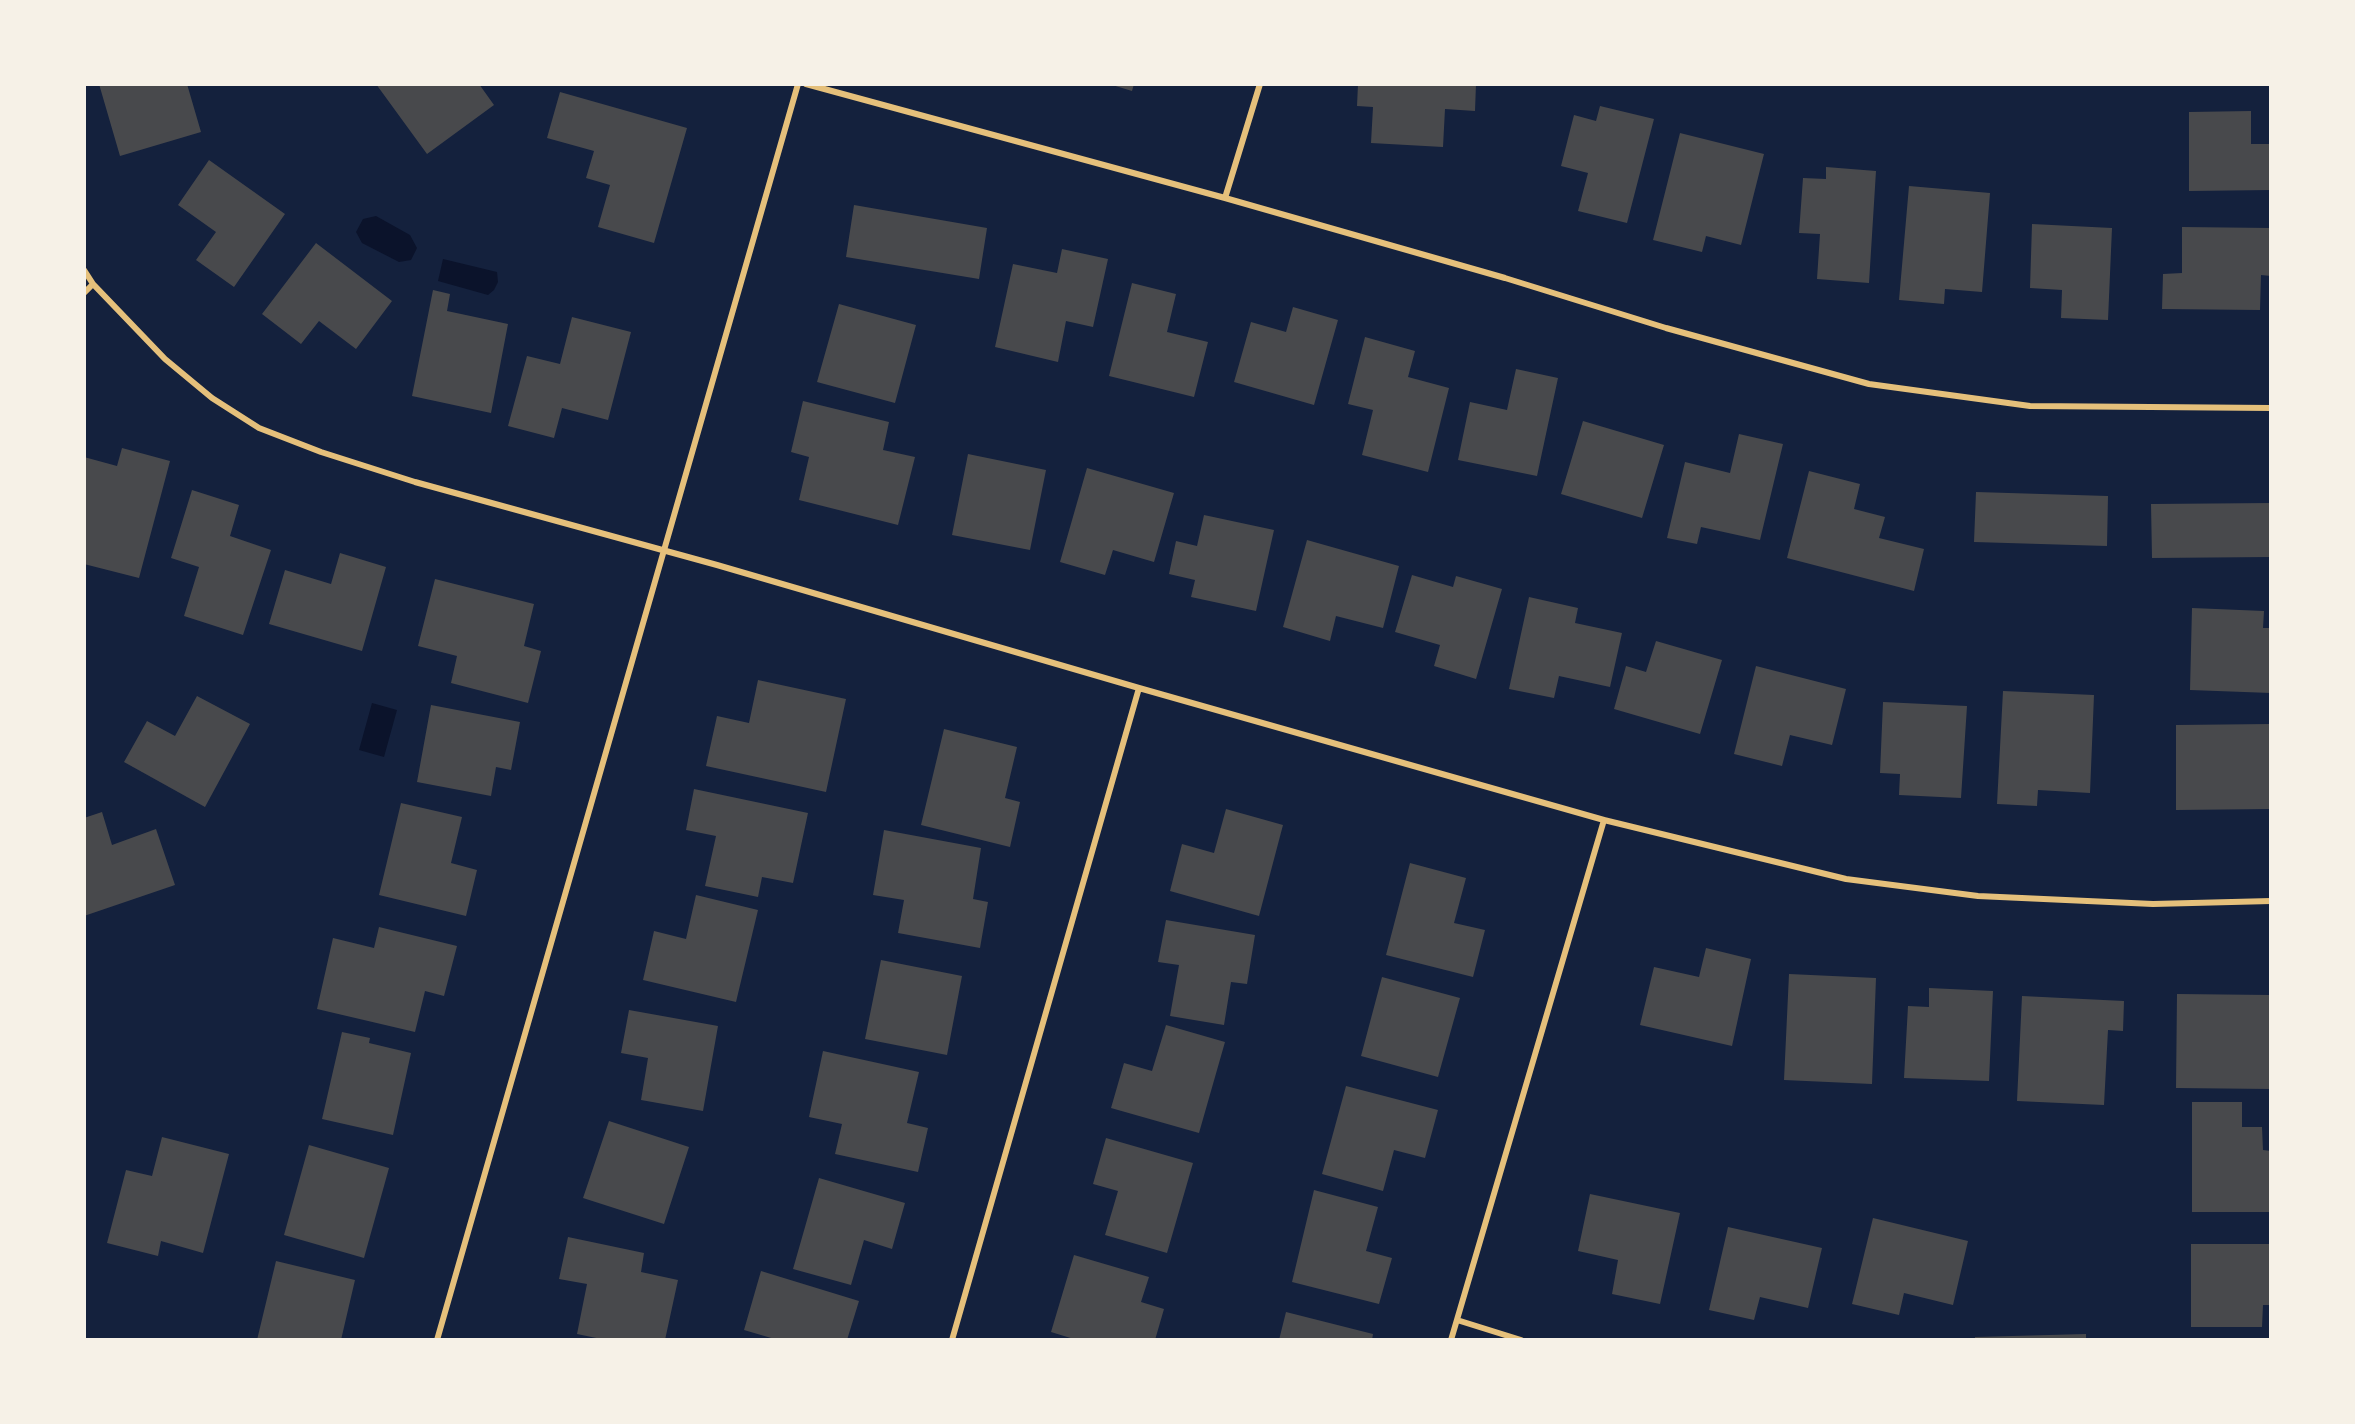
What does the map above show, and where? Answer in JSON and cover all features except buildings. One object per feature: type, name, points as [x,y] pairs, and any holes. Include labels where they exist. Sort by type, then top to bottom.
[{"type":"street","points":[[437,1340],[798,84]]},
{"type":"street","points":[[806,84],[1225,198],[1505,278],[1666,328],[1869,384],[2030,406],[2271,408]]},
{"type":"street","points":[[1225,198],[1260,84]]},
{"type":"street","points":[[84,270],[93,284],[165,359],[212,398],[259,428],[321,452],[415,482],[1604,820],[1846,879],[1978,896],[2153,904],[2271,901]]},
{"type":"street","points":[[84,293],[93,284]]},
{"type":"street","points":[[952,1340],[1138,688]]},
{"type":"street","points":[[1451,1340],[1604,820]]},
{"type":"street","points":[[1457,1320],[1521,1340]]},
{"type":"water","points":[[376,216],[410,235],[417,248],[411,260],[399,262],[362,243],[356,232],[363,219]]},
{"type":"water","points":[[443,259],[497,272],[498,282],[494,290],[488,295],[438,281]]},
{"type":"water","points":[[372,703],[397,710],[384,757],[359,750]]}]
